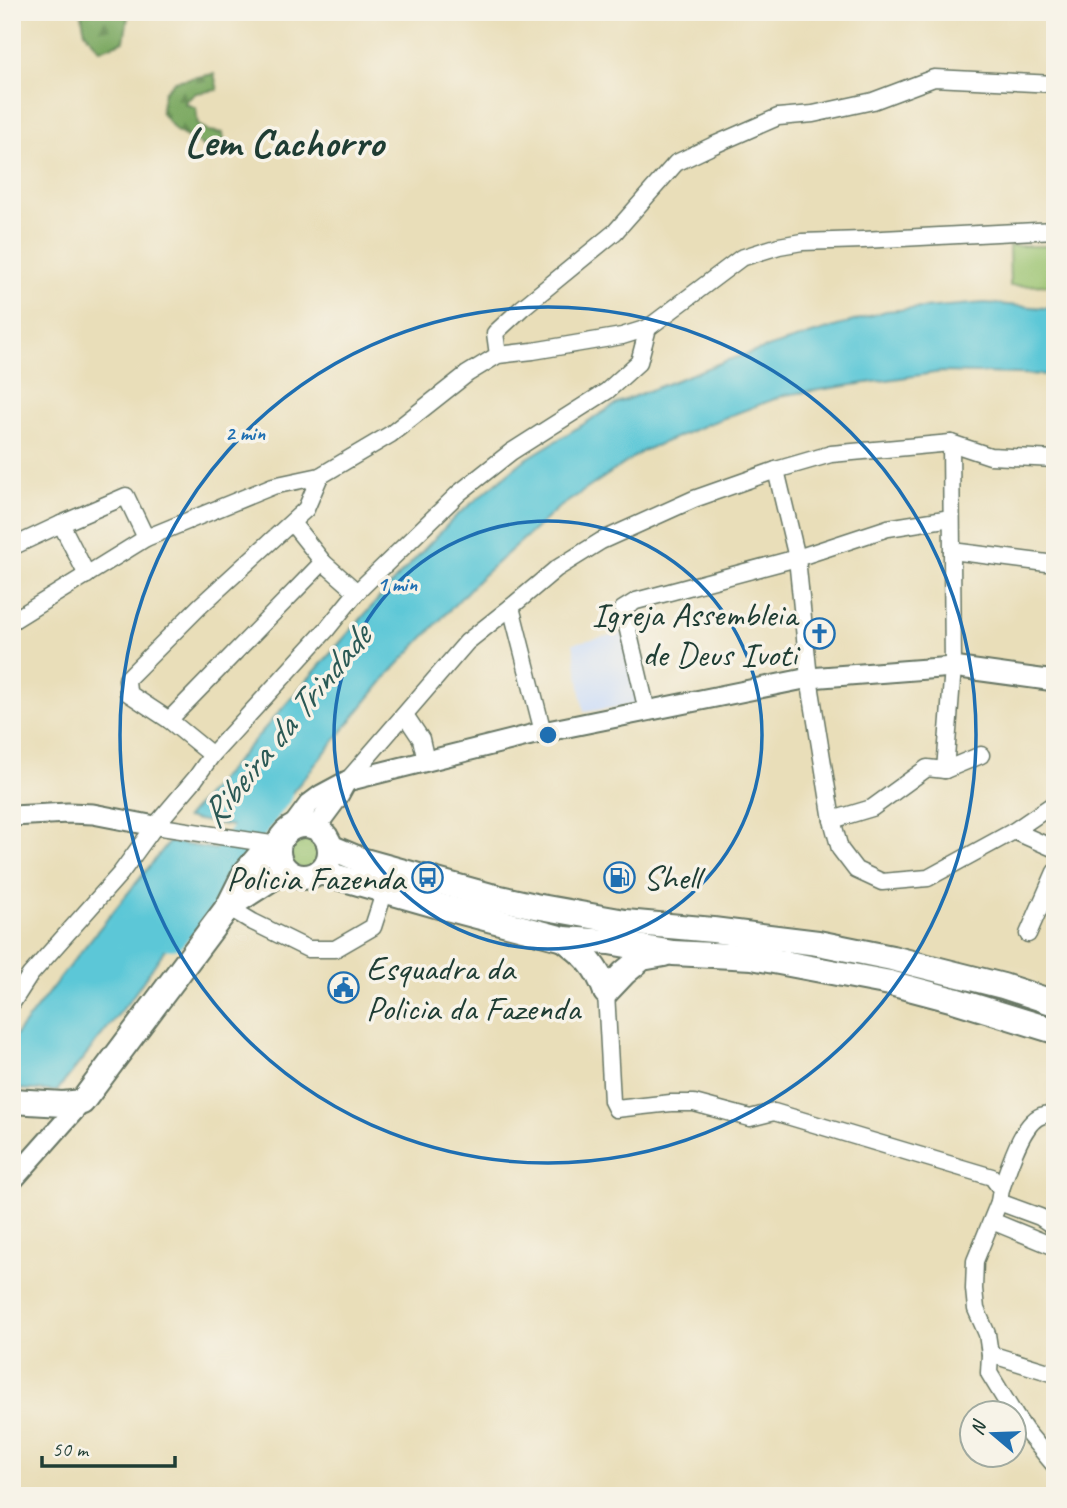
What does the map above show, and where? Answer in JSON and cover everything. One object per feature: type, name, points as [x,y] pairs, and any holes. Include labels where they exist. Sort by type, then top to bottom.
[{"type":"main road","points":[[12,1101],[72,1103],[228,907],[245,873],[263,852],[284,843],[328,839],[330,856],[327,865],[320,872],[306,877],[291,874],[284,843]]},
{"type":"main road","points":[[330,847],[361,860],[535,906],[625,922],[818,943],[892,958],[1003,986],[1055,1003]]},
{"type":"main road","points":[[320,872],[564,939],[609,942],[673,953],[752,957],[890,983],[1055,1031]]},
{"type":"main road","points":[[564,939],[592,963],[606,992],[642,958],[673,953]]},
{"type":"street","points":[[498,355],[495,333],[615,232],[676,163],[778,117],[813,114],[873,101],[934,78],[1055,84]]},
{"type":"street","points":[[12,621],[146,538],[273,486],[320,476],[391,434],[467,374],[498,355],[622,336],[648,328],[741,258],[802,242],[1055,230]]},
{"type":"street","points":[[12,1003],[30,975],[120,874],[212,755],[327,629],[357,592],[459,493],[511,452],[607,391],[639,362],[648,328]]},
{"type":"street","points":[[12,816],[93,814],[155,826],[284,843],[336,800],[346,781],[467,642],[556,569],[601,541],[694,499],[831,454],[951,443],[990,456],[1055,458]]},
{"type":"street","points":[[945,770],[953,667],[951,443]]},
{"type":"street","points":[[776,470],[797,558],[809,678],[832,820],[840,849],[856,870],[882,882],[928,878],[1014,831],[1055,803]]},
{"type":"street","points":[[212,755],[169,720],[128,693],[127,678],[200,606],[306,509],[320,476]]},
{"type":"street","points":[[12,547],[127,496],[146,538]]},
{"type":"street","points":[[647,711],[623,609],[636,601],[797,558],[888,528],[951,518]]},
{"type":"street","points":[[292,523],[323,562],[357,592]]},
{"type":"street","points":[[61,524],[87,575]]},
{"type":"street","points":[[951,551],[1055,564]]},
{"type":"street","points":[[169,720],[323,562]]},
{"type":"street","points":[[511,607],[543,732]]},
{"type":"street","points":[[346,781],[543,732],[809,678],[953,667],[1055,681]]},
{"type":"street","points":[[405,715],[421,739],[426,761]]},
{"type":"street","points":[[832,820],[872,808],[927,768],[945,770],[981,755]]},
{"type":"street","points":[[1014,831],[1055,849]]},
{"type":"street","points":[[1028,934],[1055,872]]},
{"type":"street","points":[[228,907],[308,949],[335,949],[373,927],[385,890]]},
{"type":"street","points":[[12,974],[30,975]]},
{"type":"street","points":[[606,992],[612,1101],[616,1110],[694,1103],[750,1118],[775,1112],[992,1177],[1000,1196],[1055,1227]]},
{"type":"street","points":[[12,1181],[72,1103]]},
{"type":"street","points":[[1005,1400],[989,1373],[987,1334],[976,1309],[975,1261],[992,1221],[1018,1143],[1031,1122],[1042,1115],[1055,1115]]},
{"type":"street","points":[[992,1221],[1055,1247]]},
{"type":"street","points":[[990,1354],[1055,1374]]},
{"type":"street","points":[[1028,1434],[1054,1464]]},
{"type":"shaded area","points":[[623,633],[638,704],[584,712],[573,643]]},
{"type":"green space","points":[[81,12],[131,12],[124,41],[100,50],[85,32]]},
{"type":"green space","points":[[214,74],[218,90],[196,93],[184,103],[196,108],[198,125],[209,131],[223,133],[225,145],[221,155],[208,155],[201,145],[176,131],[161,112],[164,92],[175,81]]},
{"type":"green space","points":[[1009,246],[1055,246],[1055,285],[1010,286]]},
{"type":"green space","points":[[304,833],[317,838],[322,851],[317,864],[304,869],[291,864],[286,851],[291,838]]},
{"type":"water","points":[[985,303],[1055,309],[1055,375],[941,372],[785,395],[643,451],[557,509],[478,580],[387,676],[261,831],[186,818],[395,580],[454,518],[523,461],[620,402],[728,360],[886,311]]},
{"type":"water","points":[[169,842],[233,852],[130,1000],[57,1091],[12,1089],[12,1040]]},
{"type":"waterway","name":"Ribeira da Trindade","points":[[171,934],[183,922],[276,793]]},
{"type":"place","name":"Igreja Assembleia de Deus Ivoti","points":[[820,634]]},
{"type":"place","name":"Shell","points":[[620,877]]},
{"type":"place","name":"Policia Fazenda","points":[[428,878]]},
{"type":"place","name":"Esquadra da Policia da Fazenda","points":[[343,988]]},
{"type":"district","name":"Lem Cachorro","points":[[284,142]]}]
